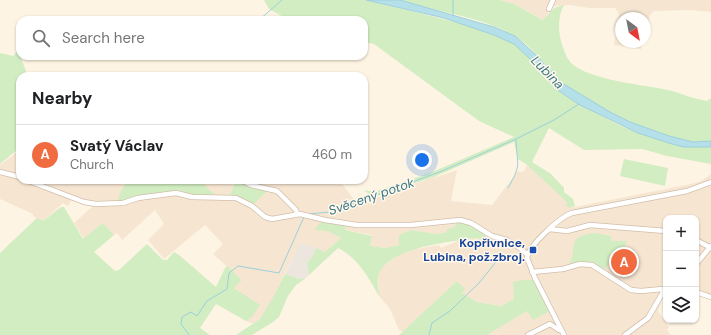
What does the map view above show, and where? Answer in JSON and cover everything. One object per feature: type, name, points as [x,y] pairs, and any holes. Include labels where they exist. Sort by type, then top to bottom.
[{"type":"street","points":[[549,9],[553,0]]},
{"type":"street","points":[[0,172],[16,176]]},
{"type":"street","points":[[528,255],[561,218],[572,213],[687,191],[711,182]]},
{"type":"street","points":[[37,184],[84,202],[96,204],[123,203],[142,197],[176,193],[192,197],[236,198],[252,206],[268,218],[279,219],[297,214],[357,225],[412,225],[460,220],[471,223],[492,236],[506,240],[518,246],[528,255],[532,272],[564,335]]},
{"type":"street","points":[[249,184],[277,191],[296,210],[297,214]]},
{"type":"street","points":[[550,229],[567,230],[590,225],[600,225],[663,231]]},
{"type":"street","points":[[699,241],[711,247],[699,261]]},
{"type":"street","points":[[532,272],[563,269],[585,263],[594,266],[631,290],[663,288]]},
{"type":"street","points":[[626,335],[648,318],[663,292]]},
{"type":"street","points":[[699,293],[711,297]]},
{"type":"street","points":[[528,335],[550,324],[559,330],[561,329]]},
{"type":"shaded area","points":[[500,0],[711,0],[711,12],[690,10],[654,11],[651,14],[651,12],[618,12],[615,8],[589,8],[569,5],[555,6],[550,10],[544,20],[514,4]]},
{"type":"shaded area","points":[[16,153],[16,184],[125,184],[121,191],[158,194],[178,190],[193,195],[215,193],[208,190],[204,184],[341,184],[356,202],[362,203],[436,176],[437,177],[457,170],[451,201],[492,205],[518,171],[524,171],[527,165],[568,202],[570,208],[691,184],[701,181],[711,174],[711,298],[699,295],[699,215],[663,215],[663,297],[658,311],[663,318],[663,323],[666,323],[669,327],[667,330],[671,335],[487,335],[527,311],[550,311],[514,299],[501,306],[477,302],[462,293],[457,281],[403,332],[399,330],[390,309],[379,296],[378,276],[382,267],[405,251],[439,245],[441,248],[460,240],[475,238],[483,240],[456,222],[455,227],[447,232],[437,234],[411,230],[399,235],[399,245],[385,248],[370,246],[372,235],[345,230],[346,225],[315,230],[327,231],[341,238],[325,252],[300,242],[268,308],[260,319],[253,324],[246,321],[252,317],[234,287],[242,280],[213,254],[223,244],[205,225],[164,259],[148,240],[164,224],[155,210],[122,240],[117,233],[114,235],[107,228],[84,239],[74,223],[93,206],[72,199],[68,206],[63,203],[43,221],[33,216],[33,214],[0,199],[0,165]]},
{"type":"shaded area","points":[[300,242],[316,248],[313,256],[307,263],[309,275],[305,279],[300,279],[285,274]]},
{"type":"green space","points":[[264,0],[366,0],[459,23],[494,35],[514,44],[559,91],[580,105],[638,133],[684,147],[711,147],[711,164],[667,156],[642,149],[584,150],[549,128],[532,162],[551,174],[564,188],[564,192],[573,199],[575,206],[570,208],[566,205],[567,202],[526,164],[518,159],[514,142],[436,176],[373,197],[364,190],[374,192],[430,173],[514,137],[479,121],[374,44],[368,43],[368,16],[282,16],[269,9]]},
{"type":"green space","points":[[400,0],[500,0],[514,4],[543,20],[554,9],[564,5],[559,23],[559,32],[565,52],[571,63],[579,69],[603,78],[668,90],[707,101],[711,98],[711,141],[693,142],[678,140],[623,120],[587,101],[572,91],[561,82],[529,47],[504,30],[490,24]]},
{"type":"green space","points":[[0,53],[13,56],[16,53],[16,60],[22,60],[26,72],[16,72],[16,151],[0,164]]},
{"type":"green space","points":[[624,159],[668,168],[665,186],[620,176]]},
{"type":"green space","points":[[125,184],[204,184],[209,190],[216,194],[193,195],[178,190],[117,203],[121,191]]},
{"type":"green space","points":[[235,184],[252,184],[268,190],[254,204],[230,194]]},
{"type":"green space","points":[[61,207],[64,207],[83,239],[103,223],[114,235],[94,252],[115,271],[119,270],[147,244],[163,260],[167,260],[174,252],[179,255],[216,287],[227,266],[242,280],[234,288],[260,305],[252,317],[246,321],[216,304],[200,328],[210,335],[0,335],[0,253],[37,218],[43,221]]},
{"type":"green space","points":[[322,221],[346,225],[345,230],[372,236],[370,246],[385,248],[399,245],[399,235],[411,230],[437,234],[447,232],[447,229],[455,227],[456,222],[469,225],[486,236],[483,240],[475,238],[421,247],[395,258],[385,265],[378,276],[379,296],[357,263],[338,248],[309,275],[307,263],[313,256],[316,248],[325,252],[341,238],[327,231],[314,230]]},
{"type":"green space","points":[[595,233],[611,236],[611,241],[626,241],[625,248],[603,271],[595,265],[587,262],[579,262],[569,265],[576,239]]},
{"type":"green space","points":[[285,274],[300,279],[305,279],[296,285],[288,296],[279,317],[252,335],[236,335],[260,319]]},
{"type":"green space","points":[[533,280],[550,311],[533,320],[527,311],[487,335],[399,335],[457,281],[465,289],[462,293],[477,302],[501,306],[514,299],[513,282]]},
{"type":"water","name":"Lubina","points":[[366,0],[400,0],[494,27],[515,36],[535,54],[562,83],[610,112],[630,122],[669,136],[693,142],[711,141],[711,147],[684,147],[672,144],[638,133],[580,105],[559,91],[514,44],[494,35],[444,18]]},
{"type":"waterway","points":[[264,16],[282,0]]},
{"type":"waterway","points":[[453,0],[453,15]]},
{"type":"waterway","name":"Svěcený potok","points":[[308,214],[331,212],[442,171],[516,139],[554,120],[579,104]]},
{"type":"waterway","points":[[508,188],[518,165],[516,140]]},
{"type":"waterway","name":"Svěcený potok","points":[[189,335],[181,324],[182,317],[191,312],[197,316],[207,301],[227,289],[229,273],[238,266],[279,273],[304,217]]},
{"type":"waterway","points":[[429,335],[432,323],[450,311],[479,283],[496,262]]},
{"type":"place","name":"Kopřivnice, Lubina, pož.zbroj.","points":[[533,250]]},
{"type":"place","name":"Svatý Václav","points":[[624,262]]}]
